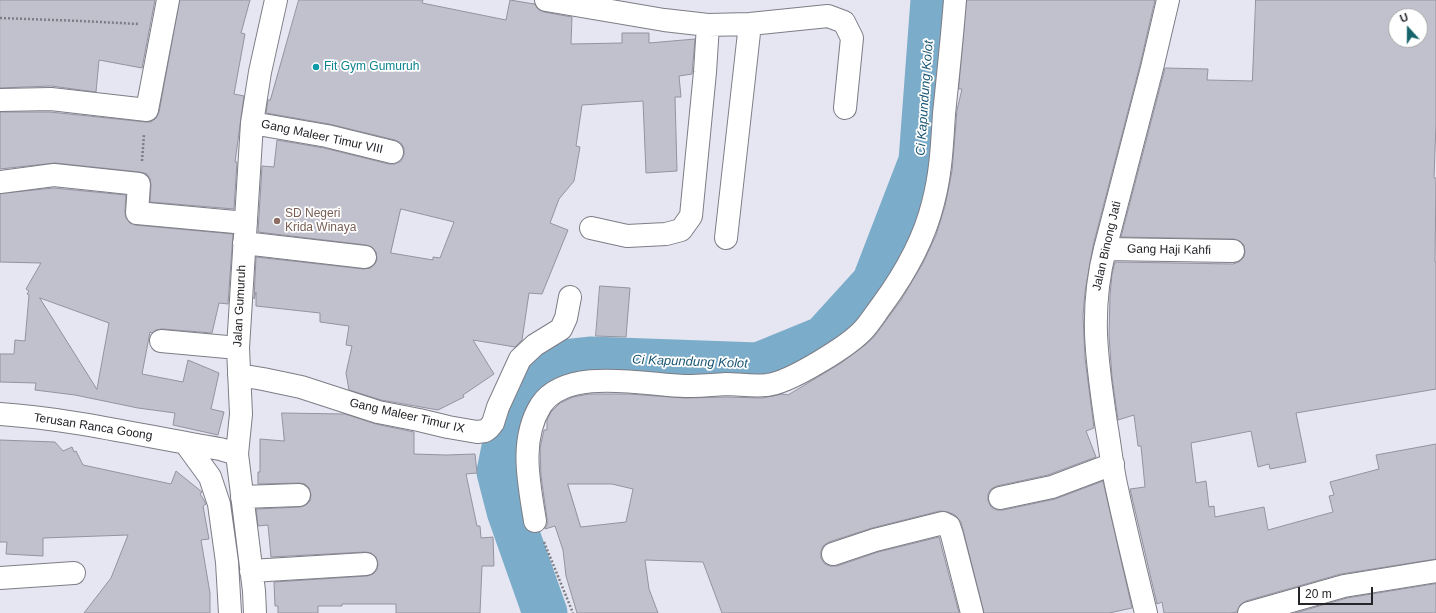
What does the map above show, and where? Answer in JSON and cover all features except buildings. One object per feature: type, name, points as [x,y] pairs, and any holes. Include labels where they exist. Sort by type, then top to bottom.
[{"type":"street","points":[[0,100],[51,99],[147,110],[168,0]]},
{"type":"street","name":"Jalan Gumuruh","points":[[255,613],[237,454],[241,414],[238,348],[252,123],[260,72],[276,0]]},
{"type":"street","points":[[546,0],[664,20],[708,25],[750,24],[828,16],[844,22],[852,38],[845,108]]},
{"type":"street","points":[[535,521],[527,467],[530,429],[542,404],[559,389],[583,382],[609,380],[685,386],[726,384],[768,386],[792,377],[813,366],[864,330],[892,291],[916,252],[933,205],[942,162],[954,0]]},
{"type":"street","name":"Jalan Binong Jati","points":[[1146,613],[1116,488],[1098,367],[1095,335],[1096,291],[1099,272],[1152,68],[1168,0]]},
{"type":"street","points":[[726,238],[750,24]]},
{"type":"street","points":[[591,228],[627,236],[666,234],[681,230],[691,216],[708,25]]},
{"type":"street","name":"Gang Maleer Timur VIII","points":[[252,123],[322,135],[392,152]]},
{"type":"street","points":[[0,182],[54,175],[140,184],[137,212],[365,257]]},
{"type":"street","name":"Gang Haji Kahfi","points":[[1105,249],[1233,251]]},
{"type":"street","name":"Gang Maleer Timur IX","points":[[240,383],[263,378],[301,387],[366,408],[448,427],[477,432],[485,431],[492,423],[520,359],[535,345],[561,330],[566,318],[570,297]]},
{"type":"street","points":[[161,341],[238,348]]},
{"type":"street","name":"Terusan Ranca Goong","points":[[0,414],[25,416],[111,429],[186,444],[220,449],[237,454]]},
{"type":"street","points":[[186,444],[210,477],[219,504],[227,562],[230,613]]},
{"type":"street","points":[[1000,498],[1052,487],[1113,464]]},
{"type":"street","points":[[242,497],[299,495]]},
{"type":"street","points":[[833,554],[875,540],[943,523],[949,526],[952,534],[972,613]]},
{"type":"street","points":[[251,571],[366,564]]},
{"type":"street","points":[[1249,613],[1344,586],[1436,571]]},
{"type":"street","points":[[0,578],[74,573]]},
{"type":"path","points":[[0,18],[164,26]]},
{"type":"path","points":[[140,184],[147,110]]},
{"type":"path","points":[[535,521],[573,613]]},
{"type":"waterway","name":"Ci Kapundung Kolot","points":[[545,613],[509,511],[499,472],[508,428],[531,383],[553,363],[590,359],[758,365],[824,338],[874,283],[921,161],[933,0]]},
{"type":"place","name":"Fit Gym Gumuruh","points":[[316,67]]},
{"type":"place","name":"SD Negeri Krida Winaya","points":[[277,221]]}]
